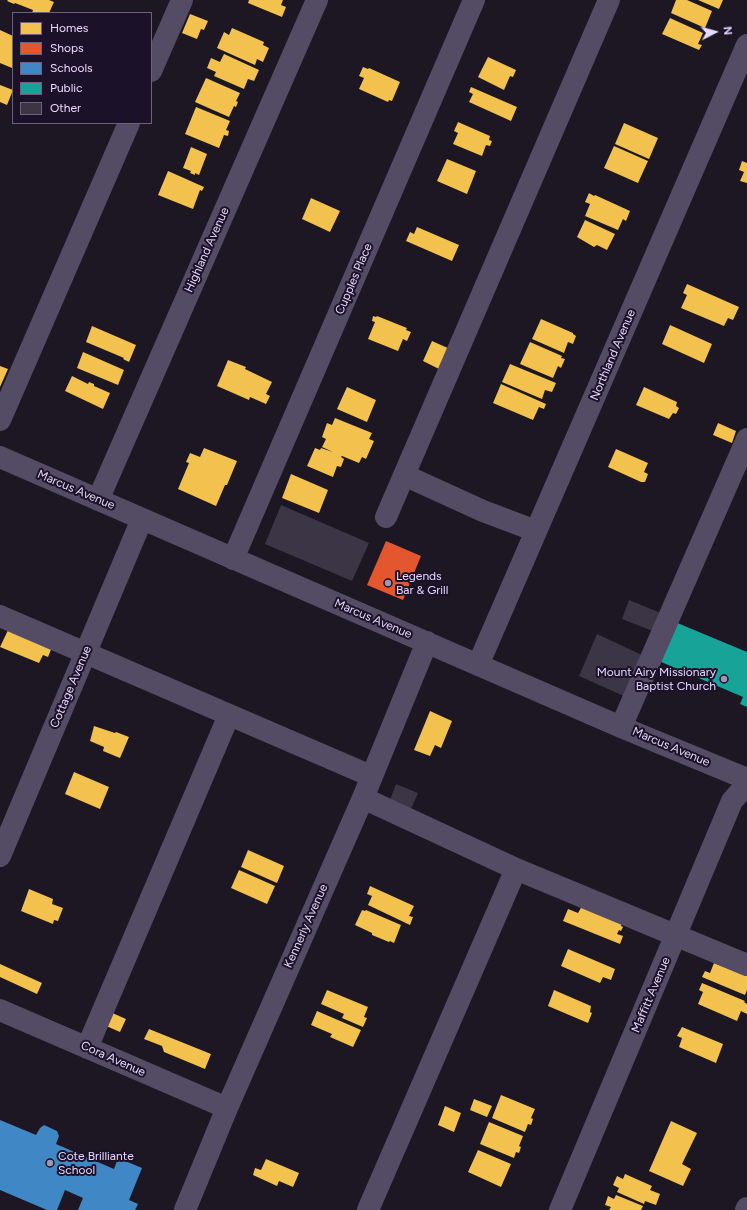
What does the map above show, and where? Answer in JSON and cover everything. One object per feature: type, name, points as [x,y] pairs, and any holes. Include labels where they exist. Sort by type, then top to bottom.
[{"type":"street","points":[[152,69],[182,0]]},
{"type":"street","name":"Highland Avenue","points":[[98,500],[317,0]]},
{"type":"street","name":"Cupples Place","points":[[233,559],[474,0]]},
{"type":"street","points":[[386,517],[609,0]]},
{"type":"street","name":"Northland Avenue","points":[[478,665],[747,45]]},
{"type":"street","points":[[0,420],[129,124]]},
{"type":"street","points":[[621,727],[747,440]]},
{"type":"street","name":"Marcus Avenue","points":[[0,457],[621,727],[747,779]]},
{"type":"street","points":[[404,475],[483,510],[536,531]]},
{"type":"street","name":"Cottage Avenue","points":[[0,856],[142,519]]},
{"type":"street","points":[[0,616],[371,776]]},
{"type":"street","name":"Kennerly Avenue","points":[[185,1210],[227,1108],[363,798],[427,642]]},
{"type":"street","points":[[87,1048],[229,715]]},
{"type":"street","name":"Maffitt Avenue","points":[[560,1210],[732,801],[747,784]]},
{"type":"street","points":[[363,798],[516,869],[747,965]]},
{"type":"street","points":[[368,1210],[516,869]]},
{"type":"street","name":"Cora Avenue","points":[[0,1010],[227,1108]]},
{"type":"building: Homes","points":[[49,0],[54,2],[49,12],[32,12],[33,10],[7,1]]},
{"type":"building: Homes","points":[[249,0],[283,0],[281,5],[286,7],[282,17],[248,3]]},
{"type":"building: Homes","points":[[676,0],[687,0],[712,11],[705,28],[671,13]]},
{"type":"building: Homes","points":[[698,0],[723,0],[719,9]]},
{"type":"building: Homes","points":[[190,14],[208,21],[204,30],[201,29],[197,39],[182,33]]},
{"type":"building: Homes","points":[[670,18],[703,33],[698,44],[702,45],[699,50],[662,34]]},
{"type":"building: Homes","points":[[232,28],[264,42],[263,45],[269,48],[263,62],[257,59],[255,65],[217,48],[224,32],[229,35]]},
{"type":"building: Homes","points":[[0,30],[12,36],[12,68],[0,63]]},
{"type":"building: Homes","points":[[224,54],[259,70],[254,81],[248,79],[244,89],[214,76],[216,72],[207,68],[211,58],[220,62]]},
{"type":"building: Homes","points":[[488,57],[516,70],[513,77],[510,76],[504,90],[478,77]]},
{"type":"building: Homes","points":[[363,67],[369,68],[400,82],[392,101],[389,100],[388,102],[359,89],[364,78],[359,76]]},
{"type":"building: Homes","points":[[206,78],[240,93],[236,101],[238,102],[236,107],[234,106],[229,117],[195,102]]},
{"type":"building: Homes","points":[[0,85],[12,90],[7,105],[0,102]]},
{"type":"building: Homes","points":[[471,87],[517,107],[511,121],[469,102],[473,94],[469,92]]},
{"type":"building: Homes","points":[[196,107],[230,121],[226,130],[229,131],[228,136],[224,135],[219,148],[185,134]]},
{"type":"building: Homes","points":[[458,122],[490,136],[489,140],[492,141],[490,146],[486,145],[482,156],[453,144],[458,133],[454,131]]},
{"type":"building: Homes","points":[[624,123],[658,138],[649,159],[615,144]]},
{"type":"building: Homes","points":[[614,146],[648,161],[638,183],[604,168]]},
{"type":"building: Homes","points":[[191,147],[207,154],[199,175],[190,173],[191,171],[183,168]]},
{"type":"building: Homes","points":[[447,159],[476,171],[467,194],[437,181]]},
{"type":"building: Homes","points":[[742,161],[747,163],[747,183],[740,181],[744,172],[739,170]]},
{"type":"building: Homes","points":[[168,171],[204,187],[202,191],[200,190],[193,209],[158,195]]},
{"type":"building: Homes","points":[[589,193],[630,211],[626,221],[623,219],[618,230],[585,216],[590,204],[585,202]]},
{"type":"building: Homes","points":[[311,198],[340,211],[330,232],[302,219]]},
{"type":"building: Homes","points":[[585,220],[615,234],[607,250],[597,245],[594,247],[577,237]]},
{"type":"building: Homes","points":[[417,227],[459,245],[452,261],[406,241],[410,232],[414,234]]},
{"type":"building: Homes","points":[[687,284],[739,307],[733,320],[728,318],[724,326],[681,308],[687,295],[683,293]]},
{"type":"building: Homes","points":[[373,316],[377,316],[407,328],[406,330],[411,332],[407,341],[403,339],[398,351],[368,339],[375,322],[372,321]]},
{"type":"building: Homes","points":[[541,319],[573,333],[576,336],[573,344],[568,342],[564,353],[532,339]]},
{"type":"building: Homes","points":[[670,325],[712,344],[704,363],[662,344]]},
{"type":"building: Homes","points":[[92,326],[136,345],[129,362],[123,359],[124,358],[86,342]]},
{"type":"building: Homes","points":[[432,341],[450,349],[441,370],[423,361]]},
{"type":"building: Homes","points":[[530,342],[562,356],[561,358],[565,359],[561,368],[558,366],[553,378],[520,364]]},
{"type":"building: Homes","points":[[83,352],[124,370],[118,385],[77,368]]},
{"type":"building: Homes","points":[[228,360],[246,367],[245,369],[272,382],[266,394],[270,396],[266,404],[250,397],[249,400],[217,386]]},
{"type":"building: Homes","points":[[510,364],[556,383],[552,392],[545,390],[542,399],[502,382]]},
{"type":"building: Homes","points":[[0,366],[8,369],[0,387]]},
{"type":"building: Homes","points":[[72,376],[88,384],[89,382],[94,384],[94,386],[110,393],[103,409],[65,391]]},
{"type":"building: Homes","points":[[501,384],[546,404],[544,409],[539,407],[533,420],[493,403]]},
{"type":"building: Homes","points":[[347,387],[376,400],[367,422],[337,409]]},
{"type":"building: Homes","points":[[644,387],[677,402],[676,406],[679,408],[676,414],[673,413],[669,419],[636,405]]},
{"type":"building: Homes","points":[[335,418],[372,433],[369,439],[374,441],[366,459],[362,457],[359,463],[342,456],[341,457],[344,459],[341,467],[337,466],[333,477],[307,466],[315,448],[320,450],[321,448],[333,452],[322,447],[326,439],[322,437],[327,423],[332,425]]},
{"type":"building: Homes","points":[[718,423],[736,431],[732,443],[713,435]]},
{"type":"building: Homes","points":[[204,448],[237,461],[216,506],[178,489],[189,463],[186,462],[190,453],[200,457]]},
{"type":"building: Homes","points":[[616,449],[648,463],[644,472],[648,474],[645,482],[641,482],[608,467]]},
{"type":"building: Homes","points":[[291,474],[328,490],[319,513],[282,498]]},
{"type":"building: Homes","points":[[9,628],[52,647],[48,657],[43,655],[39,663],[0,647]]},
{"type":"building: Homes","points":[[430,711],[452,721],[441,748],[435,745],[430,756],[414,750]]},
{"type":"building: Homes","points":[[94,726],[129,737],[120,758],[103,751],[104,747],[90,741]]},
{"type":"building: Homes","points":[[74,772],[109,787],[100,809],[65,794]]},
{"type":"building: Homes","points":[[248,850],[284,866],[277,883],[241,867]]},
{"type":"building: Homes","points":[[239,870],[275,886],[267,904],[231,888]]},
{"type":"building: Homes","points":[[370,886],[414,906],[409,916],[413,917],[410,925],[368,905],[372,896],[367,894]]},
{"type":"building: Homes","points":[[29,889],[53,899],[52,904],[63,908],[58,921],[54,920],[53,924],[21,911]]},
{"type":"building: Homes","points":[[582,906],[622,923],[621,926],[623,927],[617,934],[623,936],[620,944],[563,921],[568,909],[578,913]]},
{"type":"building: Homes","points":[[362,910],[366,910],[401,925],[394,943],[372,935],[372,933],[355,925]]},
{"type":"building: Homes","points":[[568,949],[615,969],[611,980],[603,977],[600,983],[561,966]]},
{"type":"building: Homes","points":[[714,963],[747,976],[747,990],[745,995],[702,977],[705,971],[710,973]]},
{"type":"building: Homes","points":[[0,964],[42,983],[37,994],[0,977]]},
{"type":"building: Homes","points":[[702,983],[745,1001],[744,1002],[747,1004],[747,1014],[741,1011],[737,1021],[698,1004],[703,992],[699,990]]},
{"type":"building: Homes","points":[[327,990],[368,1007],[364,1017],[367,1018],[363,1027],[342,1018],[344,1014],[321,1004]]},
{"type":"building: Homes","points":[[554,990],[591,1006],[590,1012],[592,1013],[588,1023],[548,1006]]},
{"type":"building: Homes","points":[[317,1011],[361,1030],[353,1047],[330,1037],[332,1034],[311,1025]]},
{"type":"building: Homes","points":[[110,1012],[126,1019],[120,1032],[104,1025]]},
{"type":"building: Homes","points":[[682,1027],[723,1044],[716,1063],[679,1047],[682,1038],[677,1036]]},
{"type":"building: Homes","points":[[149,1029],[211,1054],[205,1069],[164,1052],[162,1046],[144,1039]]},
{"type":"building: Homes","points":[[501,1095],[535,1109],[531,1118],[533,1119],[531,1125],[528,1124],[525,1132],[492,1118]]},
{"type":"building: Homes","points":[[474,1099],[492,1106],[487,1117],[470,1110]]},
{"type":"building: Homes","points":[[445,1106],[461,1113],[454,1132],[438,1125]]},
{"type":"building: Homes","points":[[671,1121],[697,1133],[682,1164],[691,1169],[683,1186],[649,1171]]},
{"type":"building: Homes","points":[[489,1122],[523,1136],[519,1146],[521,1147],[519,1153],[516,1152],[514,1158],[480,1144]]},
{"type":"building: Homes","points":[[478,1150],[511,1164],[501,1187],[468,1172]]},
{"type":"building: Homes","points":[[266,1159],[299,1173],[293,1187],[279,1181],[277,1186],[253,1175],[255,1168],[261,1170]]},
{"type":"building: Homes","points":[[625,1174],[652,1186],[650,1190],[660,1194],[656,1205],[645,1201],[644,1204],[617,1192],[619,1188],[613,1185],[617,1176],[623,1179]]},
{"type":"building: Homes","points":[[616,1195],[643,1206],[641,1210],[609,1210],[611,1207],[605,1205],[608,1196],[614,1199]]},
{"type":"building: Shops","points":[[386,541],[421,556],[403,600],[367,585]]},
{"type":"building: Schools","name":"Cote Brilliante School","points":[[0,1120],[36,1135],[40,1128],[44,1125],[57,1131],[59,1136],[56,1144],[114,1169],[118,1158],[142,1168],[129,1200],[138,1204],[135,1210],[78,1210],[83,1198],[65,1190],[57,1210],[47,1210],[0,1190]]},
{"type":"building: Public","name":"Mount Airy Missionary Baptist Church","points":[[675,622],[747,652],[747,707],[740,704],[743,697],[659,661]]},
{"type":"building: Other","points":[[281,505],[369,543],[352,581],[265,544]]},
{"type":"building: Other","points":[[629,600],[663,614],[655,632],[622,619]]},
{"type":"building: Other","points":[[597,634],[644,656],[626,697],[579,676]]},
{"type":"building: Other","points":[[396,784],[418,793],[411,809],[390,800]]},
{"type":"place","name":"Legends Bar & Grill","points":[[388,583]]},
{"type":"place","name":"Mount Airy Missionary Baptist Church","points":[[724,679]]},
{"type":"place","name":"Cote Brilliante School","points":[[50,1163]]}]
